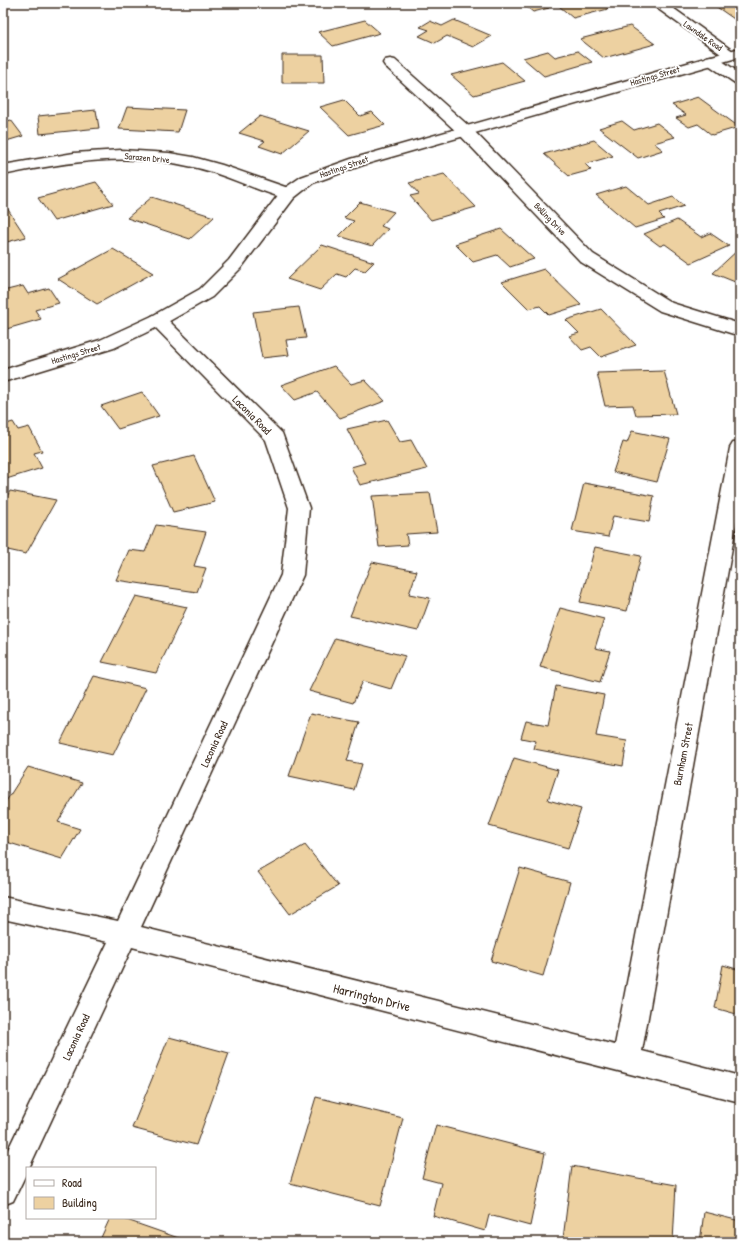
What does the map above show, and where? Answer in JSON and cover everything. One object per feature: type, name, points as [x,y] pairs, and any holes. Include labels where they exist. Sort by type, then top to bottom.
[{"type":"street","name":"Lawndale Road","points":[[657,3],[735,53]]},
{"type":"street","name":"Hastings Street","points":[[3,376],[107,344],[158,320],[206,293],[236,264],[288,194],[307,180],[357,162],[735,53]]},
{"type":"street","points":[[711,60],[740,80]]},
{"type":"street","name":"Bolling Drive","points":[[390,62],[465,131],[587,258],[666,307],[740,330]]},
{"type":"street","name":"Sarazen Drive","points":[[3,170],[45,161],[84,155],[136,155],[192,162],[288,194]]},
{"type":"street","name":"Laconia Road","points":[[3,1191],[125,934],[292,574],[299,508],[275,438],[158,320]]},
{"type":"street","name":"Burnham Street","points":[[626,1061],[740,448]]},
{"type":"street","name":"Harrington Drive","points":[[3,908],[125,934],[740,1089]]},
{"type":"building","points":[[522,3],[543,3],[549,8],[533,12]]},
{"type":"building","points":[[566,3],[600,3],[608,9],[573,18],[559,6],[567,4]]},
{"type":"building","points":[[711,3],[740,3],[740,20],[737,21]]},
{"type":"building","points":[[365,20],[380,33],[333,46],[318,32]]},
{"type":"building","points":[[454,20],[492,36],[473,47],[447,36],[435,43],[419,36],[429,30],[420,27],[430,21],[442,26]]},
{"type":"building","points":[[630,26],[655,44],[604,58],[580,39]]},
{"type":"building","points":[[548,51],[555,57],[578,51],[592,62],[544,76],[523,58]]},
{"type":"building","points":[[282,55],[323,55],[324,83],[282,83]]},
{"type":"building","points":[[502,62],[525,81],[474,95],[451,75]]},
{"type":"building","points":[[698,97],[739,127],[712,135],[698,124],[689,127],[676,118],[686,115],[672,105]]},
{"type":"building","points":[[344,100],[360,116],[372,112],[385,125],[349,135],[320,107]]},
{"type":"building","points":[[127,107],[185,110],[178,132],[119,129]]},
{"type":"building","points":[[96,110],[99,128],[40,134],[38,116]]},
{"type":"building","points":[[260,116],[309,131],[282,154],[259,146],[265,141],[239,133]]},
{"type":"building","points":[[11,120],[23,136],[3,142],[3,122]]},
{"type":"building","points":[[622,121],[634,130],[657,123],[675,137],[654,143],[663,150],[638,158],[599,128]]},
{"type":"building","points":[[594,140],[613,156],[585,164],[591,170],[569,176],[544,154]]},
{"type":"building","points":[[444,174],[476,207],[431,220],[410,196],[419,194],[409,183]]},
{"type":"building","points":[[96,182],[113,204],[54,221],[38,198]]},
{"type":"building","points":[[626,186],[649,205],[673,197],[684,206],[659,214],[664,219],[635,228],[596,195]]},
{"type":"building","points":[[152,197],[214,217],[190,239],[127,218]]},
{"type":"building","points":[[360,202],[394,212],[381,226],[388,229],[372,246],[339,236],[354,221],[344,218]]},
{"type":"building","points":[[5,205],[26,237],[3,243],[3,206]]},
{"type":"building","points":[[677,220],[701,237],[710,233],[729,246],[691,263],[665,244],[660,246],[644,234]]},
{"type":"building","points":[[501,229],[534,259],[510,267],[497,255],[473,262],[455,244]]},
{"type":"building","points":[[322,245],[374,262],[365,271],[355,268],[346,277],[337,274],[320,290],[287,279]]},
{"type":"building","points":[[740,248],[740,284],[713,273]]},
{"type":"building","points":[[113,249],[153,273],[97,304],[58,279]]},
{"type":"building","points":[[544,269],[581,305],[549,315],[540,306],[529,309],[502,282]]},
{"type":"building","points":[[23,286],[28,294],[49,288],[59,303],[35,310],[41,319],[3,330],[3,291]]},
{"type":"building","points":[[299,307],[306,338],[286,340],[289,355],[262,358],[253,312]]},
{"type":"building","points":[[601,309],[636,345],[601,357],[591,347],[582,350],[569,336],[579,333],[566,320]]},
{"type":"building","points":[[334,366],[351,384],[365,380],[385,401],[340,418],[317,392],[295,400],[281,385]]},
{"type":"building","points":[[664,371],[676,414],[636,415],[633,405],[605,406],[597,373]]},
{"type":"building","points":[[142,392],[159,416],[118,429],[101,406]]},
{"type":"building","points":[[387,420],[400,442],[411,440],[427,469],[360,485],[351,467],[365,463],[347,429]]},
{"type":"building","points":[[13,422],[18,430],[29,427],[42,451],[34,453],[42,468],[3,480],[3,425]]},
{"type":"building","points":[[632,431],[670,439],[657,482],[613,472],[623,442],[627,443]]},
{"type":"building","points":[[194,456],[215,502],[173,512],[153,466]]},
{"type":"building","points":[[584,483],[654,496],[649,522],[613,516],[608,537],[572,531]]},
{"type":"building","points":[[10,491],[56,500],[26,554],[3,549],[3,504]]},
{"type":"building","points":[[430,493],[437,532],[406,534],[408,545],[379,547],[372,496]]},
{"type":"building","points":[[156,525],[206,532],[194,566],[206,568],[197,592],[116,580],[129,550],[145,552]]},
{"type":"building","points":[[595,547],[641,556],[627,611],[580,602]]},
{"type":"building","points":[[372,562],[417,571],[409,594],[430,598],[418,631],[350,616]]},
{"type":"building","points":[[136,596],[187,607],[156,673],[102,662]]},
{"type":"building","points":[[560,608],[604,619],[595,648],[610,651],[600,682],[540,667]]},
{"type":"building","points":[[335,638],[405,656],[391,689],[363,681],[353,703],[309,691]]},
{"type":"building","points":[[94,676],[146,688],[113,755],[60,743]]},
{"type":"building","points":[[556,686],[604,695],[596,736],[627,741],[623,766],[534,749],[536,741],[521,738],[526,721],[548,725]]},
{"type":"building","points":[[311,713],[359,722],[347,761],[362,764],[354,790],[289,776]]},
{"type":"building","points":[[514,758],[558,770],[548,800],[581,809],[568,848],[489,826]]},
{"type":"building","points":[[28,767],[82,783],[58,822],[80,829],[62,859],[3,841],[3,806]]},
{"type":"building","points":[[305,845],[338,886],[290,914],[258,872]]},
{"type":"building","points":[[520,868],[570,882],[543,976],[491,961]]},
{"type":"building","points":[[723,965],[740,970],[740,1015],[715,1008]]},
{"type":"building","points":[[169,1037],[229,1053],[196,1145],[132,1128]]},
{"type":"building","points":[[316,1097],[403,1118],[380,1206],[290,1183]]},
{"type":"building","points":[[436,1125],[545,1153],[530,1226],[489,1215],[485,1231],[433,1216],[441,1183],[422,1178]]},
{"type":"building","points":[[572,1166],[676,1185],[673,1242],[577,1242],[563,1239]]},
{"type":"building","points":[[704,1212],[740,1221],[740,1242],[700,1242]]},
{"type":"building","points":[[110,1219],[124,1219],[190,1242],[99,1242]]}]
